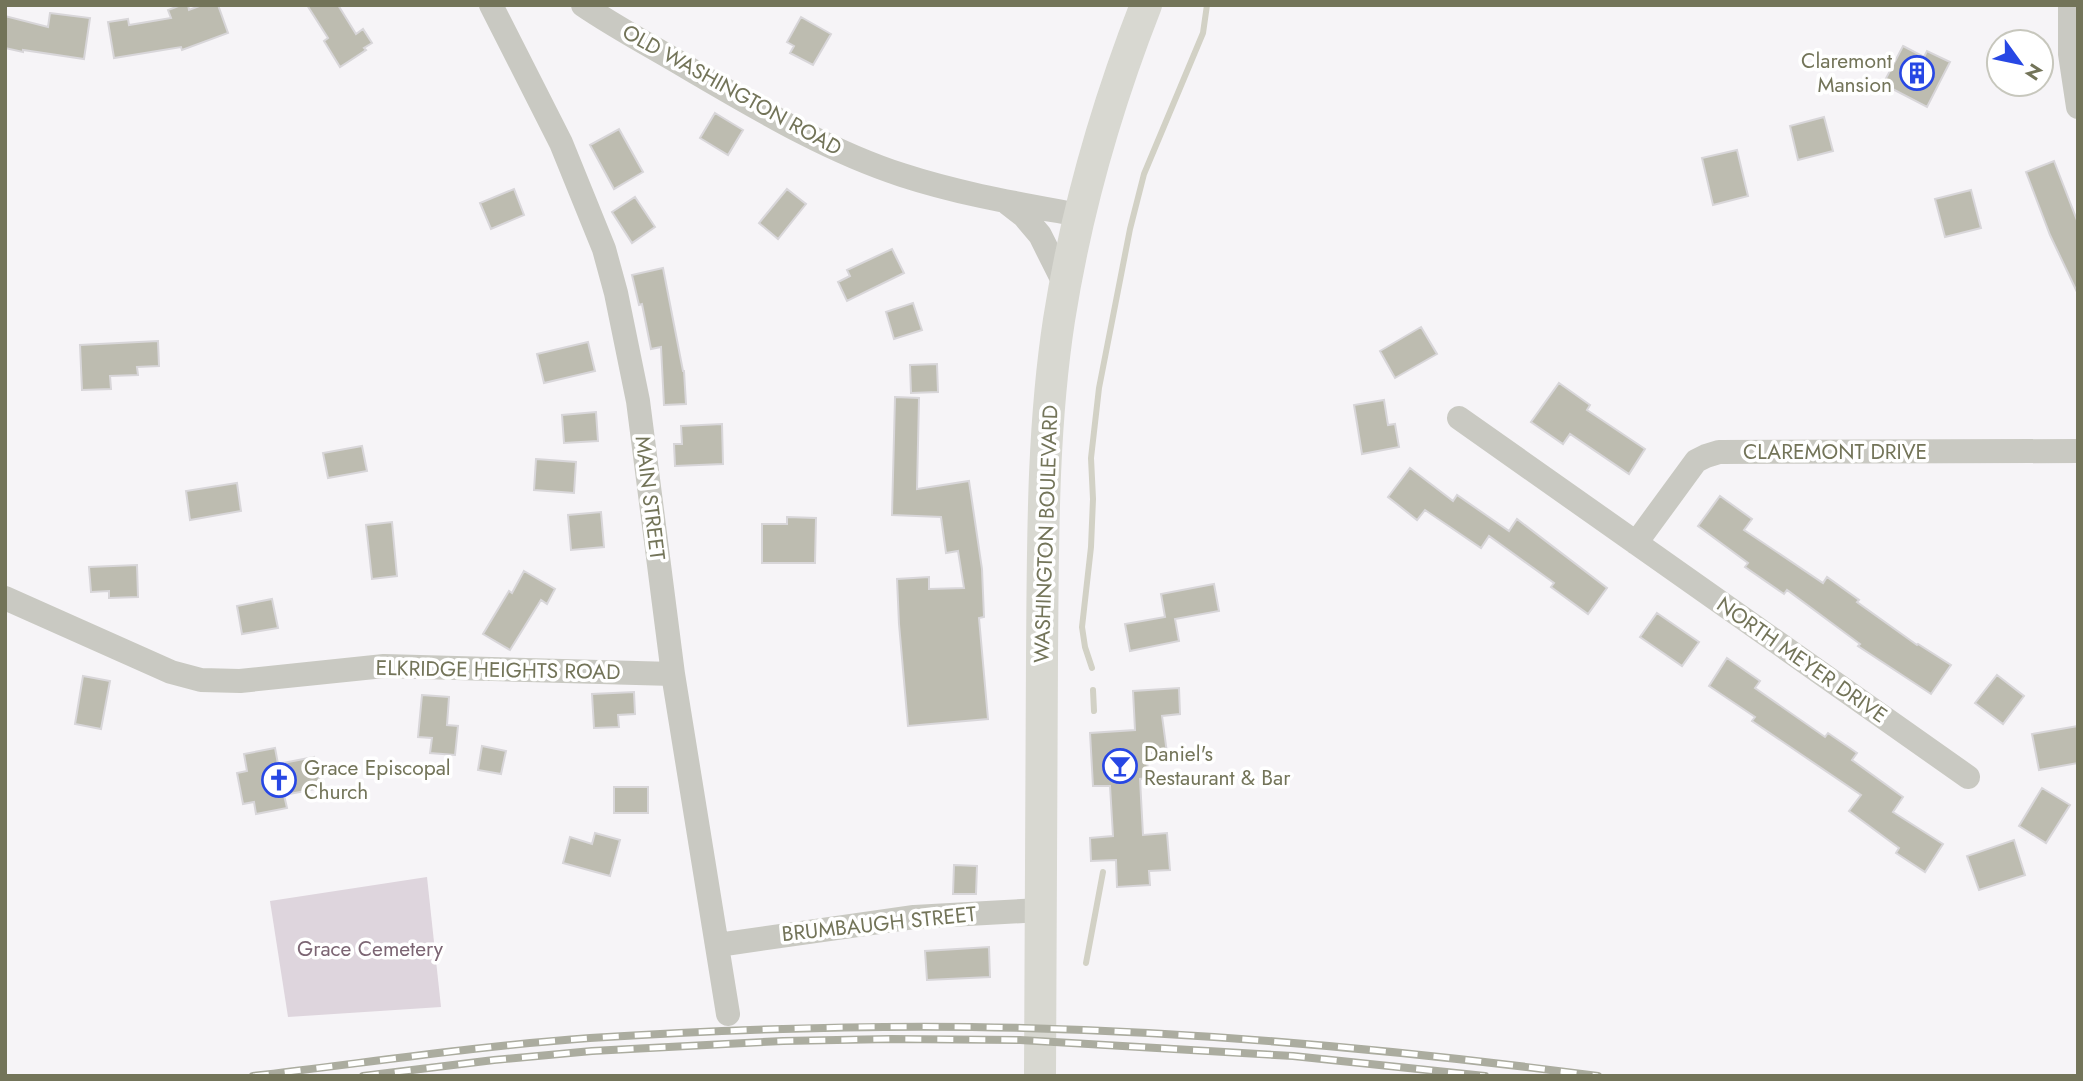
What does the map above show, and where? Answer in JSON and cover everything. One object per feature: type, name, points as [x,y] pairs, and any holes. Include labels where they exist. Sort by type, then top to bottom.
[{"type":"main road","name":"WASHINGTON BOULEVARD","points":[[1040,1076],[1045,466],[1052,377],[1065,285],[1079,215],[1112,100],[1146,5]]},
{"type":"street","name":"MAIN STREET","points":[[491,5],[561,143],[604,249],[616,293],[638,401],[673,674],[728,1014]]},
{"type":"street","name":"OLD WASHINGTON ROAD","points":[[583,5],[802,133],[844,153],[901,175],[947,188],[1079,215]]},
{"type":"street","points":[[2070,5],[2070,54],[2078,107]]},
{"type":"street","name":"OLD WASHINGTON ROAD","points":[[1005,201],[1024,216],[1040,235],[1065,285]]},
{"type":"street","name":"NORTH MEYER DRIVE","points":[[1459,418],[1968,777]]},
{"type":"street","name":"CLAREMONT DRIVE","points":[[1636,543],[1696,461],[1719,452],[2078,451]]},
{"type":"street","name":"ELKRIDGE HEIGHTS ROAD","points":[[5,598],[171,672],[201,680],[240,681],[384,666],[673,674]]},
{"type":"street","name":"BRUMBAUGH STREET","points":[[718,945],[914,917],[1041,910]]},
{"type":"green space","name":"Grace Cemetery","points":[[427,877],[441,1007],[288,1017],[270,901]]},
{"type":"building","points":[[188,5],[189,10],[202,5],[218,5],[228,33],[182,50],[181,47],[114,58],[108,22],[128,19],[129,25],[171,18],[168,10]]},
{"type":"building","points":[[307,5],[338,5],[356,34],[363,29],[372,43],[340,67],[324,41],[328,38]]},
{"type":"building","points":[[50,13],[90,18],[84,59],[5,48],[5,16],[48,27]]},
{"type":"building","points":[[801,17],[831,34],[813,65],[790,53],[794,46],[787,42]]},
{"type":"building","name":"Claremont Mansion","points":[[1903,46],[1924,57],[1927,51],[1950,62],[1927,107],[1883,84]]},
{"type":"building","points":[[715,113],[743,130],[728,155],[700,138]]},
{"type":"building","points":[[1824,117],[1833,151],[1798,160],[1790,126]]},
{"type":"building","points":[[619,129],[643,172],[614,189],[590,145]]},
{"type":"building","points":[[1737,150],[1748,196],[1713,205],[1702,158]]},
{"type":"building","points":[[2054,161],[2078,223],[2078,294],[2050,235],[2026,172]]},
{"type":"building","points":[[514,189],[524,215],[491,229],[480,203]]},
{"type":"building","points":[[787,189],[806,204],[778,239],[759,223]]},
{"type":"building","points":[[1971,190],[1981,228],[1945,237],[1935,199]]},
{"type":"building","points":[[635,197],[655,227],[632,243],[612,212]]},
{"type":"building","points":[[892,249],[904,273],[847,301],[838,282],[850,276],[847,270]]},
{"type":"building","points":[[663,268],[684,371],[686,404],[664,405],[661,347],[651,349],[642,304],[639,305],[632,275]]},
{"type":"building","points":[[913,303],[922,330],[894,339],[886,312]]},
{"type":"building","points":[[1421,327],[1437,354],[1395,378],[1380,351]]},
{"type":"building","points":[[158,341],[159,366],[137,367],[138,375],[110,376],[111,389],[82,390],[80,345]]},
{"type":"building","points":[[588,342],[595,371],[544,383],[537,354]]},
{"type":"building","points":[[937,364],[938,392],[911,393],[910,365]]},
{"type":"building","points":[[1559,383],[1590,405],[1587,410],[1645,449],[1629,474],[1570,434],[1563,444],[1531,422]]},
{"type":"building","points":[[895,397],[919,398],[917,489],[969,481],[982,569],[984,617],[979,618],[988,719],[908,726],[897,579],[929,577],[929,589],[964,588],[958,551],[946,553],[941,517],[892,515]]},
{"type":"building","points":[[1384,400],[1388,425],[1395,424],[1399,447],[1362,454],[1354,405]]},
{"type":"building","points":[[596,412],[598,441],[564,443],[562,415]]},
{"type":"building","points":[[722,424],[723,464],[675,466],[674,444],[682,444],[681,426]]},
{"type":"building","points":[[362,446],[367,471],[328,478],[323,453]]},
{"type":"building","points":[[536,459],[576,462],[574,493],[534,490]]},
{"type":"building","points":[[1410,468],[1453,501],[1457,495],[1509,531],[1517,519],[1607,588],[1588,614],[1551,587],[1554,583],[1489,536],[1481,548],[1425,510],[1417,520],[1388,497]]},
{"type":"building","points":[[237,483],[241,511],[190,520],[186,491]]},
{"type":"building","points":[[1720,496],[1752,519],[1744,530],[1823,583],[1827,577],[1917,645],[1951,665],[1931,694],[1858,646],[1860,644],[1787,590],[1784,594],[1745,567],[1748,563],[1698,526]]},
{"type":"building","points":[[601,512],[604,547],[571,550],[568,515]]},
{"type":"building","points":[[787,517],[816,518],[815,563],[762,563],[762,524],[787,524]]},
{"type":"building","points":[[392,522],[397,576],[372,579],[366,525]]},
{"type":"building","points":[[137,565],[138,597],[109,598],[109,591],[91,592],[89,567]]},
{"type":"building","points":[[524,571],[555,589],[547,604],[541,600],[510,650],[483,634]]},
{"type":"building","points":[[1214,584],[1219,611],[1175,619],[1179,641],[1130,651],[1125,624],[1165,617],[1161,594]]},
{"type":"building","points":[[272,599],[278,628],[242,634],[237,606]]},
{"type":"building","points":[[1657,613],[1699,642],[1682,666],[1640,637]]},
{"type":"building","points":[[1727,658],[1760,681],[1755,688],[1825,737],[1828,733],[1857,753],[1852,760],[1903,797],[1893,812],[1943,844],[1925,872],[1896,853],[1899,848],[1849,811],[1861,795],[1752,721],[1755,717],[1709,686]]},
{"type":"building","points":[[1997,675],[2024,696],[2003,724],[1975,703]]},
{"type":"building","points":[[83,676],[110,681],[101,729],[75,724]]},
{"type":"building","points":[[1179,688],[1180,714],[1162,716],[1167,753],[1147,753],[1148,778],[1140,779],[1143,835],[1167,833],[1170,870],[1149,871],[1150,885],[1117,887],[1116,860],[1091,861],[1090,838],[1113,836],[1110,786],[1093,786],[1090,733],[1135,730],[1133,691]]},
{"type":"building","points":[[634,692],[635,714],[618,715],[619,727],[594,728],[592,694]]},
{"type":"building","points":[[422,695],[449,697],[447,725],[458,726],[455,755],[430,753],[432,738],[418,737]]},
{"type":"building","points":[[2078,726],[2078,763],[2039,770],[2032,734]]},
{"type":"building","points":[[482,746],[506,751],[501,774],[478,770]]},
{"type":"building","name":"Grace Episcopal Church","points":[[275,748],[278,764],[314,757],[321,788],[284,795],[287,808],[256,814],[254,802],[243,804],[237,773],[247,771],[244,754]]},
{"type":"building","points":[[614,787],[648,787],[648,813],[614,813]]},
{"type":"building","points":[[2042,788],[2070,805],[2046,843],[2019,826]]},
{"type":"building","points":[[595,833],[620,840],[610,876],[563,863],[570,837],[592,844]]},
{"type":"building","points":[[2014,840],[2025,875],[1979,890],[1967,856]]},
{"type":"building","points":[[954,865],[977,866],[976,894],[953,894]]},
{"type":"building","points":[[989,947],[990,977],[927,980],[925,951]]},
{"type":"waterway","points":[[1092,668],[1082,627],[1091,547],[1091,458],[1099,388],[1130,229],[1144,174],[1203,33],[1207,5]]},
{"type":"waterway","points":[[1093,690],[1094,711]]},
{"type":"waterway","points":[[1086,963],[1103,872]]},
{"type":"railway","points":[[253,1076],[548,1041],[861,1027],[1024,1028],[1168,1034],[1384,1051],[1598,1076]]},
{"type":"railway","points":[[363,1076],[592,1051],[783,1041],[891,1039],[1020,1040],[1293,1056],[1485,1076]]},
{"type":"place","name":"Claremont Mansion","points":[[1917,73]]},
{"type":"place","name":"Daniel's Restaurant & Bar","points":[[1120,766]]},
{"type":"place","name":"Grace Episcopal Church","points":[[279,780]]}]
